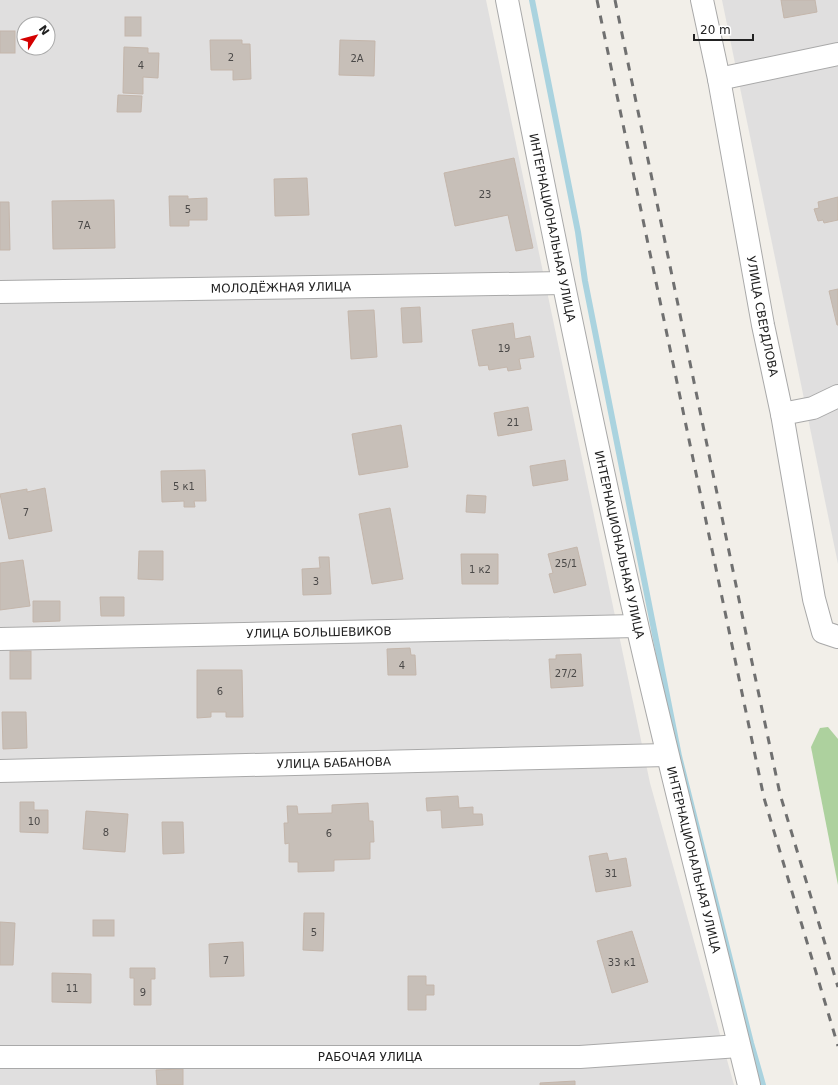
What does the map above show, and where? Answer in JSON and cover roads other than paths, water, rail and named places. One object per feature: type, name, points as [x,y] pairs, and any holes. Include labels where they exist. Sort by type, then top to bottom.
[{"type":"street","name":"ИНТЕРНАЦИОНАЛЬНАЯ УЛИЦА","points":[[507,0],[563,283],[637,626],[667,755],[749,1085]]},
{"type":"street","name":"УЛИЦА СВЕРДЛОВА","points":[[702,0],[719,79],[763,325],[782,414],[814,599],[830,634]]},
{"type":"street","points":[[719,79],[838,54]]},
{"type":"street","name":"МОЛОДЁЖНАЯ УЛИЦА","points":[[0,292],[563,283]]},
{"type":"street","points":[[782,414],[813,408],[838,396]]},
{"type":"street","name":"УЛИЦА БОЛЬШЕВИКОВ","points":[[0,639],[637,626]]},
{"type":"street","name":"УЛИЦА БАБАНОВА","points":[[0,772],[667,755]]},
{"type":"street","name":"РАБОЧАЯ УЛИЦА","points":[[0,1057],[580,1056],[739,1046]]},
{"type":"waterway","points":[[532,0],[578,232],[585,281],[679,756],[751,1043],[763,1085]]},
{"type":"railway","points":[[597,0],[764,798],[838,1046]]},
{"type":"railway","points":[[615,0],[780,794],[838,987]]}]
